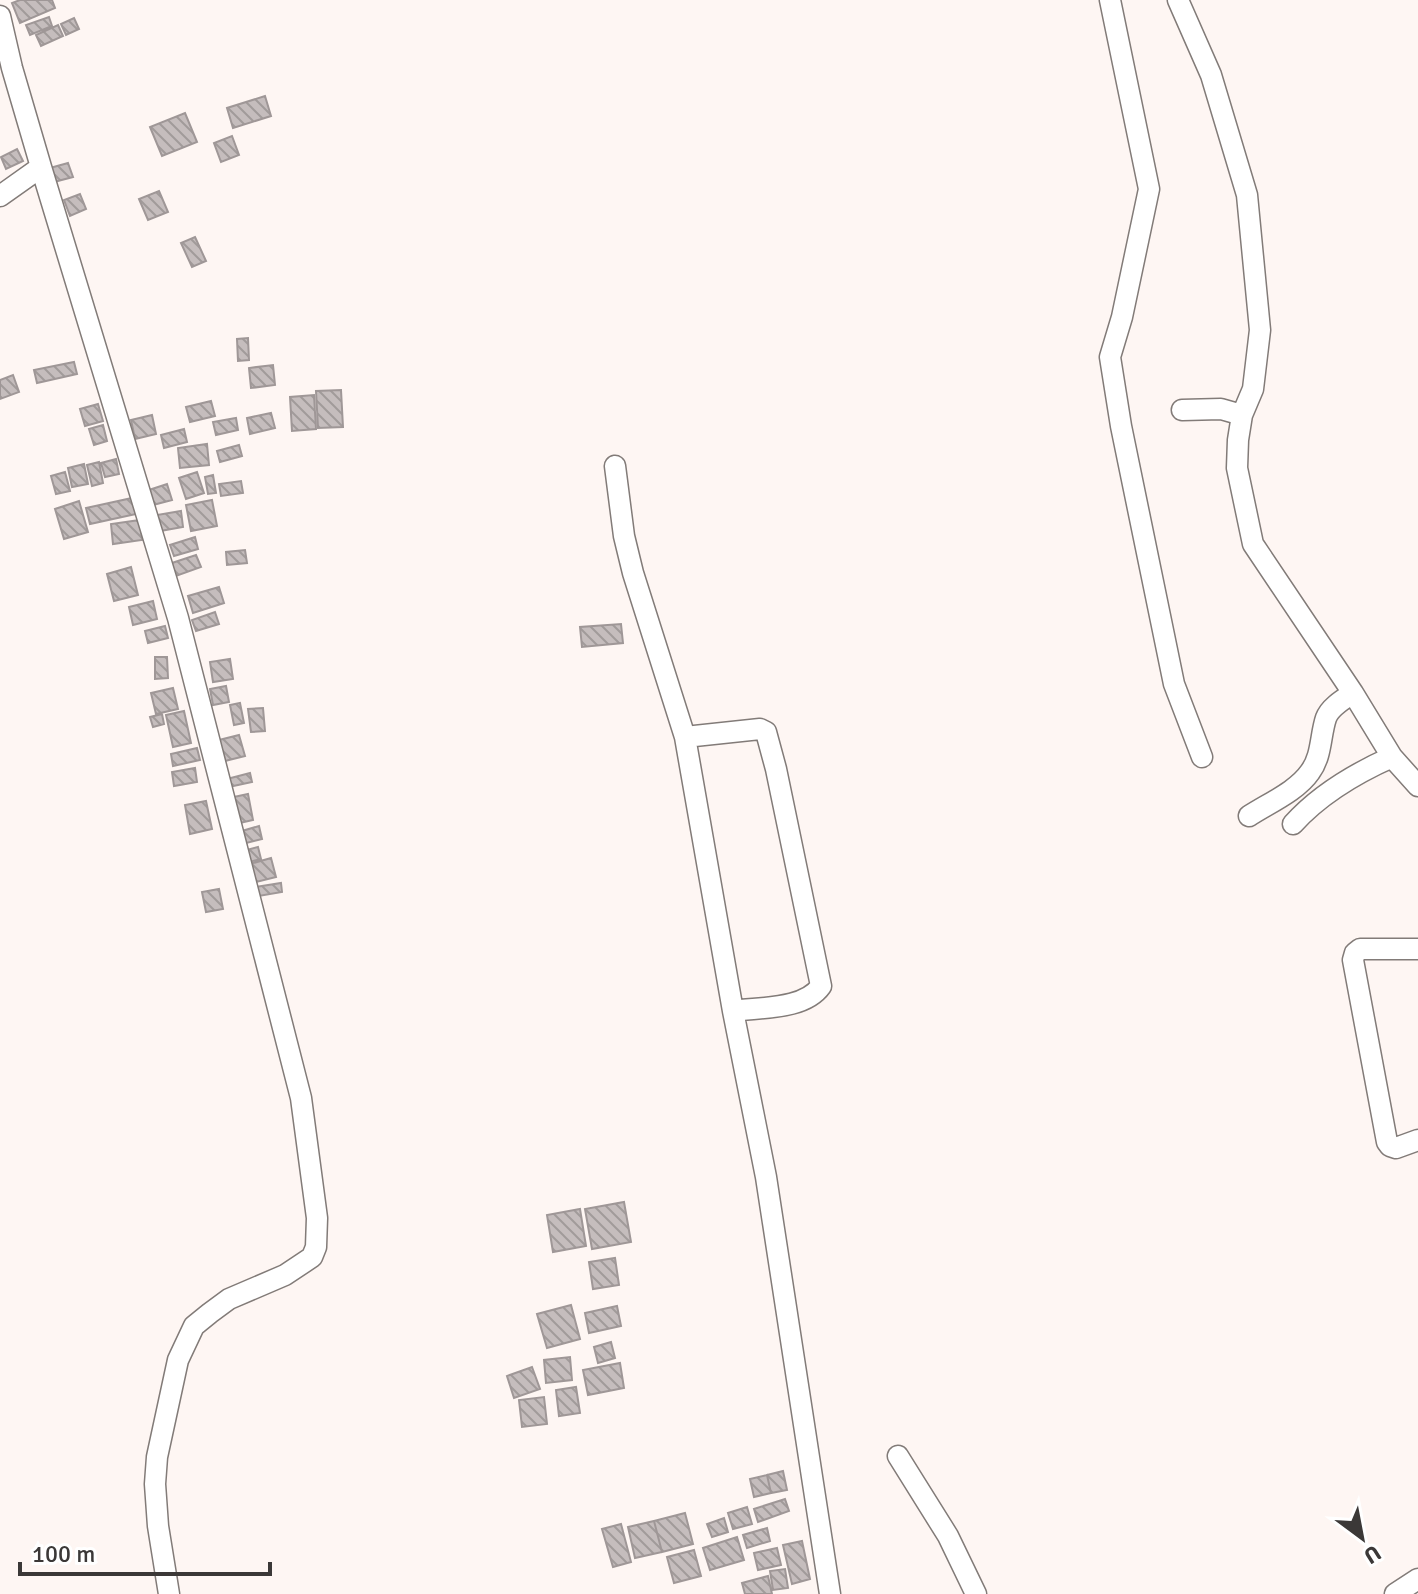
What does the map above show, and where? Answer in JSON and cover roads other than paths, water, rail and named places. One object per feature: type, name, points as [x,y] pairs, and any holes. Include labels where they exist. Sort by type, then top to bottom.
[{"type":"street","points":[[1110,0],[1149,189],[1122,317],[1110,357],[1121,426],[1174,684],[1202,757]]},
{"type":"street","points":[[1178,0],[1211,75],[1247,195],[1260,330],[1253,389],[1242,415],[1237,468],[1253,544],[1392,757],[1418,786]]},
{"type":"street","points":[[0,16],[41,167],[182,633],[301,1098],[317,1218],[316,1247],[312,1257],[285,1275],[229,1299],[210,1313],[194,1326],[178,1360],[157,1457],[155,1484],[169,1594]]},
{"type":"street","points":[[0,196],[41,167]]},
{"type":"street","points":[[1182,410],[1221,409],[1242,415]]},
{"type":"street","points":[[615,466],[624,536],[633,573],[685,737],[733,1011],[766,1177],[830,1594]]},
{"type":"street","points":[[1249,816],[1308,775],[1319,752],[1326,716],[1353,693]]},
{"type":"street","points":[[685,737],[760,729],[766,732],[821,986],[813,996],[800,1001],[733,1011]]},
{"type":"street","points":[[1293,824],[1308,808],[1359,772],[1392,757]]},
{"type":"street","points":[[1418,949],[1360,949],[1353,960],[1356,990],[1387,1142],[1396,1148],[1418,1140]]},
{"type":"street","points":[[898,1456],[948,1536],[976,1594]]},
{"type":"street","points":[[1395,1594],[1418,1579]]}]
